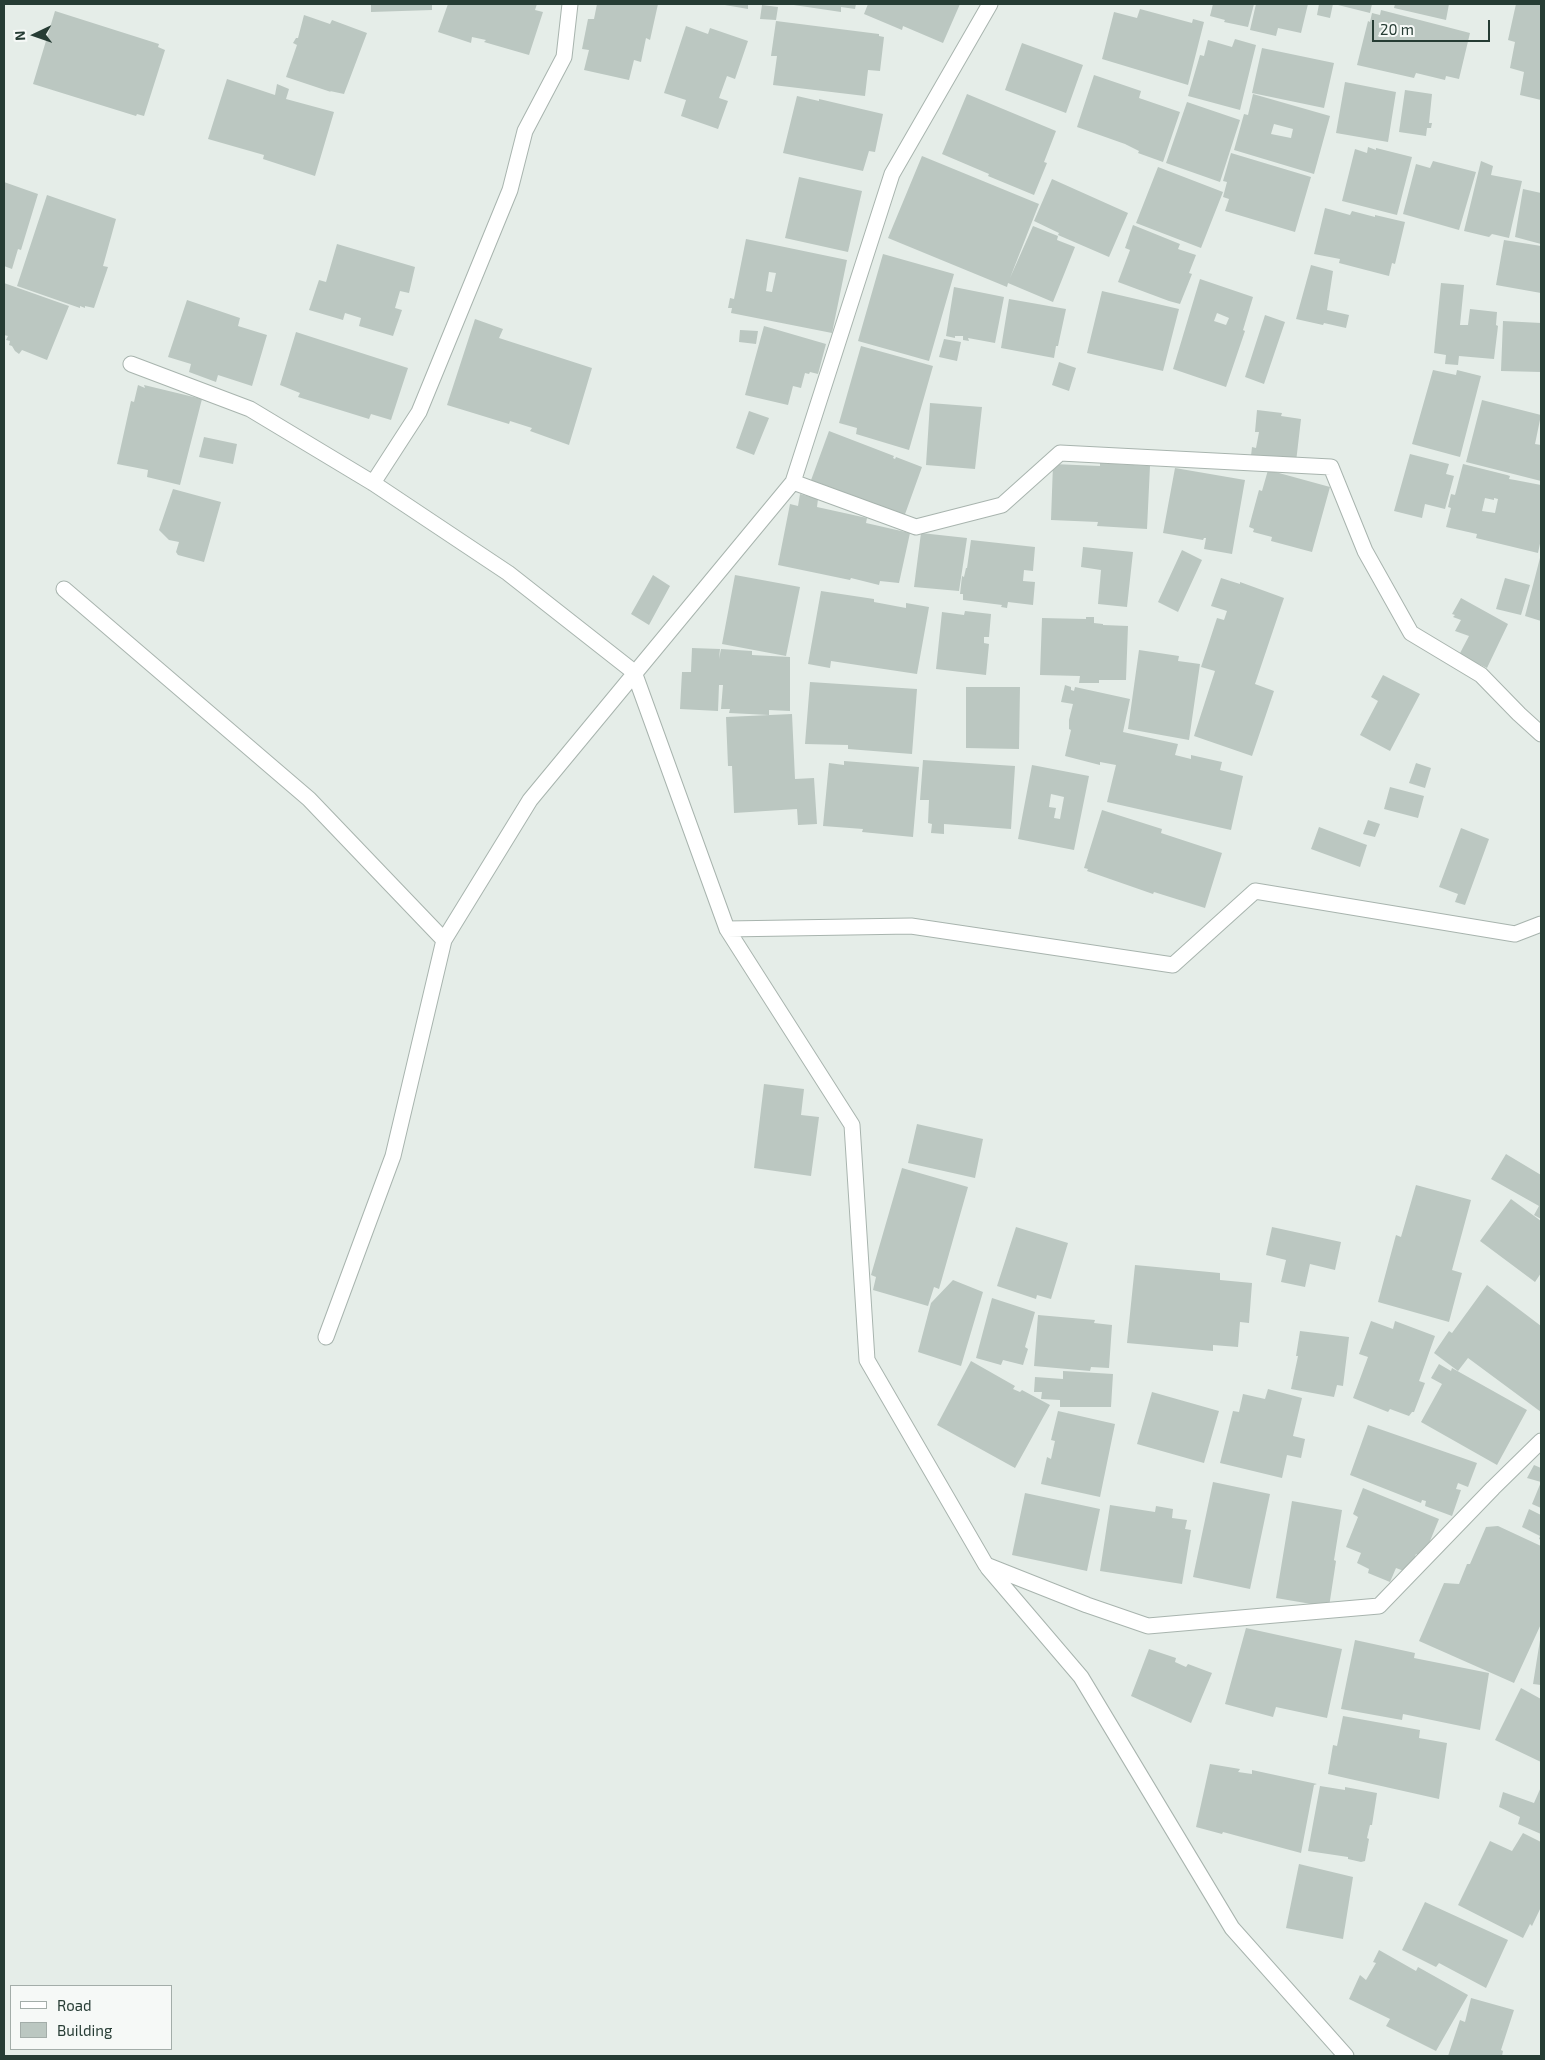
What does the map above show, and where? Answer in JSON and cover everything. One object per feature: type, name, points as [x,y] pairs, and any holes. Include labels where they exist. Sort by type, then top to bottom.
[{"type":"street","points":[[373,483],[419,412],[510,190],[525,131],[564,57],[570,4]]},
{"type":"street","points":[[326,1337],[393,1156],[444,940],[530,800],[793,482],[892,174],[990,4]]},
{"type":"street","points":[[131,364],[250,410],[373,483],[508,573],[634,672],[727,929],[852,1125],[867,1360],[986,1565],[1082,1677],[1232,1928],[1346,2056]]},
{"type":"street","points":[[793,482],[916,527],[1002,505],[1060,454],[1330,467],[1365,551],[1411,633],[1481,675],[1541,734]]},
{"type":"street","points":[[64,589],[309,799],[444,940]]},
{"type":"street","points":[[727,929],[911,926],[1173,965],[1255,891],[1515,934],[1541,924]]},
{"type":"street","points":[[986,1565],[1087,1606],[1148,1626],[1379,1606],[1492,1488],[1541,1440]]},
{"type":"building","points":[[371,4],[432,4],[432,10],[371,12]]},
{"type":"building","points":[[448,4],[537,4],[535,10],[543,12],[529,55],[484,42],[486,40],[472,37],[471,43],[438,32]]},
{"type":"building","points":[[597,4],[658,4],[650,40],[646,38],[641,62],[634,60],[629,80],[584,70],[589,50],[582,49],[588,19],[594,19]]},
{"type":"building","points":[[719,4],[748,4],[748,9]]},
{"type":"building","points":[[787,4],[856,4],[855,9],[841,7],[841,12]]},
{"type":"building","points":[[868,4],[960,4],[943,43],[903,26],[902,30],[864,14]]},
{"type":"building","points":[[1213,4],[1254,4],[1248,27],[1224,22],[1225,20],[1210,16]]},
{"type":"building","points":[[1256,4],[1308,4],[1301,33],[1278,28],[1276,36],[1250,30]]},
{"type":"building","points":[[1319,4],[1333,4],[1330,18],[1317,15]]},
{"type":"building","points":[[1334,4],[1372,4],[1370,13]]},
{"type":"building","points":[[1395,4],[1449,4],[1446,20],[1394,8]]},
{"type":"building","points":[[1516,4],[1541,4],[1541,100],[1520,95],[1524,72],[1510,68],[1515,42],[1508,40]]},
{"type":"building","points":[[762,5],[778,7],[776,20],[760,19]]},
{"type":"building","points":[[1140,9],[1192,23],[1193,19],[1204,22],[1188,85],[1102,59],[1114,12],[1137,18]]},
{"type":"building","points":[[1381,10],[1470,33],[1459,79],[1446,76],[1445,80],[1416,73],[1414,78],[1357,65],[1368,21],[1370,22],[1372,13],[1380,15]]},
{"type":"building","points":[[55,11],[159,44],[158,47],[165,50],[144,116],[137,114],[136,116],[33,84]]},
{"type":"building","points":[[304,15],[330,24],[332,20],[367,33],[344,94],[331,92],[286,77],[297,45],[293,43],[298,38]]},
{"type":"building","points":[[776,21],[879,34],[879,36],[884,37],[880,71],[868,70],[865,96],[773,85],[777,56],[771,56]]},
{"type":"building","points":[[686,26],[708,34],[710,28],[748,41],[735,79],[727,76],[719,98],[728,101],[718,129],[681,116],[686,100],[664,93]]},
{"type":"building","points":[[1235,39],[1256,45],[1240,110],[1188,96],[1200,55],[1204,56],[1208,40],[1232,47]]},
{"type":"building","points":[[1022,43],[1083,65],[1066,113],[1005,90]]},
{"type":"building","points":[[1262,48],[1334,63],[1324,108],[1252,93]]},
{"type":"building","points":[[1094,75],[1141,91],[1139,98],[1180,112],[1163,162],[1138,153],[1139,151],[1125,144],[1077,127]]},
{"type":"building","points":[[227,79],[275,95],[277,84],[289,89],[286,99],[334,112],[315,176],[263,159],[264,155],[208,139]]},
{"type":"building","points":[[1345,82],[1396,92],[1388,142],[1336,133]]},
{"type":"building","points":[[1405,90],[1432,94],[1429,123],[1432,123],[1431,128],[1427,128],[1426,136],[1399,132]]},
{"type":"building","points":[[967,94],[1056,131],[1044,162],[1047,163],[1034,195],[942,154]]},
{"type":"building","points":[[1253,94],[1330,116],[1314,174],[1234,150],[1244,114],[1248,115]],"holes":[[[1274,124],[1293,129],[1291,138],[1271,134]]]},
{"type":"building","points":[[797,96],[819,101],[819,99],[883,114],[875,152],[869,151],[863,171],[783,153]]},
{"type":"building","points":[[1187,102],[1240,120],[1220,182],[1166,163]]},
{"type":"building","points":[[1368,147],[1412,157],[1397,215],[1342,201],[1355,149],[1367,153]]},
{"type":"building","points":[[1231,153],[1311,177],[1295,232],[1225,211],[1229,199],[1223,197],[1227,182],[1223,181]]},
{"type":"building","points":[[922,156],[1039,204],[1010,278],[1033,226],[1058,236],[1057,240],[1075,247],[1053,302],[1008,283],[1007,287],[888,238]]},
{"type":"building","points":[[1433,161],[1476,172],[1459,230],[1403,214],[1416,164],[1430,168]]},
{"type":"building","points":[[1481,161],[1493,166],[1491,175],[1522,181],[1509,238],[1492,234],[1489,237],[1464,231]]},
{"type":"building","points":[[1158,167],[1223,192],[1201,248],[1136,223]]},
{"type":"building","points":[[799,177],[862,191],[848,252],[785,238]]},
{"type":"building","points":[[1052,179],[1128,213],[1109,257],[1058,235],[1059,233],[1034,221]]},
{"type":"building","points":[[4,182],[38,194],[21,250],[18,249],[12,269],[4,266]]},
{"type":"building","points":[[1523,189],[1541,193],[1541,244],[1515,237]]},
{"type":"building","points":[[47,195],[116,219],[103,266],[108,267],[94,308],[80,306],[80,308],[17,286]]},
{"type":"building","points":[[1325,208],[1350,215],[1352,211],[1405,222],[1395,264],[1392,263],[1389,276],[1339,263],[1340,259],[1314,254]]},
{"type":"building","points":[[1133,225],[1180,244],[1178,249],[1196,255],[1189,273],[1192,274],[1180,304],[1118,282],[1130,250],[1125,248]]},
{"type":"building","points":[[746,239],[847,260],[832,333],[731,313],[732,308],[728,308],[730,298],[734,299]],"holes":[[[769,272],[776,273],[772,292],[766,291]]]},
{"type":"building","points":[[1504,240],[1541,246],[1541,293],[1496,285]]},
{"type":"building","points":[[337,244],[415,267],[409,293],[400,291],[395,308],[402,310],[393,336],[359,326],[361,318],[345,313],[343,320],[309,310],[319,280],[326,282]]},
{"type":"building","points":[[883,254],[954,274],[929,361],[858,341]]},
{"type":"building","points":[[1311,265],[1333,271],[1327,310],[1349,315],[1346,328],[1296,319]]},
{"type":"building","points":[[1200,279],[1253,297],[1243,330],[1245,331],[1226,387],[1173,369]],"holes":[[[1217,313],[1229,318],[1226,325],[1214,321]]]},
{"type":"building","points":[[4,283],[69,306],[47,360],[22,350],[19,354],[9,345],[10,341],[6,340],[8,336],[4,335]]},
{"type":"building","points":[[1441,283],[1464,285],[1460,325],[1468,325],[1470,309],[1497,312],[1496,325],[1498,326],[1494,359],[1459,356],[1458,365],[1445,364],[1446,355],[1434,353]]},
{"type":"building","points":[[954,287],[1004,297],[995,343],[968,338],[969,341],[963,340],[963,336],[955,336],[955,338],[946,336]]},
{"type":"building","points":[[1102,291],[1179,309],[1163,371],[1087,353]]},
{"type":"building","points":[[1009,299],[1066,309],[1054,358],[1001,348]]},
{"type":"building","points":[[187,300],[240,318],[238,326],[267,335],[252,386],[218,375],[216,382],[189,372],[191,364],[168,357]]},
{"type":"building","points":[[1265,315],[1285,322],[1264,384],[1245,377]]},
{"type":"building","points":[[475,319],[503,329],[499,338],[592,368],[569,445],[530,431],[532,428],[510,421],[509,424],[447,405]]},
{"type":"building","points":[[1503,321],[1541,323],[1541,372],[1501,371]]},
{"type":"building","points":[[764,326],[826,344],[818,374],[805,373],[801,388],[793,386],[788,405],[745,395]]},
{"type":"building","points":[[740,330],[758,331],[756,344],[739,342]]},
{"type":"building","points":[[296,332],[408,368],[391,420],[371,414],[369,419],[298,397],[300,393],[280,385]]},
{"type":"building","points":[[944,339],[961,342],[957,361],[939,357]]},
{"type":"building","points":[[861,346],[933,366],[909,450],[856,434],[857,428],[839,423]]},
{"type":"building","points":[[1059,362],[1076,368],[1069,391],[1052,385]]},
{"type":"building","points":[[1433,370],[1456,375],[1457,370],[1481,376],[1460,457],[1412,444]]},
{"type":"building","points":[[138,385],[202,399],[180,485],[147,477],[148,470],[117,464],[131,401],[134,402]]},
{"type":"building","points":[[1482,400],[1541,415],[1535,444],[1541,445],[1541,481],[1466,462]]},
{"type":"building","points":[[930,403],[982,407],[975,469],[926,465]]},
{"type":"building","points":[[1257,410],[1282,413],[1281,416],[1301,419],[1296,462],[1251,456],[1252,447],[1256,448],[1259,432],[1255,432]]},
{"type":"building","points":[[749,411],[769,418],[754,455],[736,448]]},
{"type":"building","points":[[829,431],[894,456],[893,458],[895,459],[896,457],[922,467],[904,517],[810,483]]},
{"type":"building","points":[[204,437],[237,444],[233,464],[199,457]]},
{"type":"building","points":[[1410,454],[1449,464],[1446,474],[1454,476],[1445,509],[1425,504],[1422,518],[1394,511]]},
{"type":"building","points":[[1100,463],[1150,466],[1147,529],[1097,526],[1098,522],[1051,520],[1053,464],[1100,466]]},
{"type":"building","points":[[1463,464],[1507,475],[1510,476],[1509,479],[1541,485],[1541,539],[1538,553],[1476,538],[1477,534],[1446,527],[1451,508],[1448,507],[1451,494],[1455,495]],"holes":[[[1485,498],[1494,500],[1494,498],[1498,499],[1495,513],[1482,511]]]},
{"type":"building","points":[[1175,468],[1245,480],[1232,554],[1204,549],[1206,538],[1203,540],[1163,533]]},
{"type":"building","points":[[1268,470],[1330,487],[1312,552],[1271,541],[1272,537],[1253,532],[1254,529],[1249,527],[1259,490],[1262,491]]},
{"type":"building","points":[[173,489],[221,502],[204,562],[178,555],[176,552],[179,542],[169,540],[159,530]]},
{"type":"building","points":[[800,494],[818,499],[817,507],[867,518],[866,523],[910,533],[899,583],[880,581],[879,585],[778,565],[790,504],[798,506]]},
{"type":"building","points":[[921,533],[967,538],[959,591],[914,587]]},
{"type":"building","points":[[971,540],[1035,547],[1033,571],[1024,570],[1023,581],[1035,582],[1033,605],[1008,602],[1007,608],[1001,607],[1002,605],[963,600],[963,594],[960,594],[962,576],[964,577],[967,568]]},
{"type":"building","points":[[1083,547],[1133,552],[1127,607],[1098,604],[1101,570],[1081,567]]},
{"type":"building","points":[[1182,550],[1202,560],[1178,612],[1158,602]]},
{"type":"building","points":[[1541,554],[1541,621],[1525,616]]},
{"type":"building","points":[[653,575],[670,586],[649,625],[631,614]]},
{"type":"building","points":[[735,575],[800,587],[786,656],[722,644]]},
{"type":"building","points":[[1221,578],[1240,584],[1240,582],[1284,598],[1255,684],[1274,691],[1252,756],[1194,736],[1215,671],[1201,667],[1217,618],[1224,620],[1227,611],[1211,606]]},
{"type":"building","points":[[1505,578],[1530,585],[1521,615],[1496,609]]},
{"type":"building","points":[[821,591],[874,599],[874,602],[906,608],[906,603],[929,607],[917,674],[831,661],[830,668],[808,664]]},
{"type":"building","points":[[1461,598],[1508,624],[1487,668],[1459,655],[1469,636],[1455,631],[1461,620],[1453,617],[1455,615],[1452,614]]},
{"type":"building","points":[[965,611],[991,614],[989,637],[984,637],[984,643],[989,644],[986,675],[936,669],[942,612],[964,615]]},
{"type":"building","points":[[1086,617],[1094,617],[1094,623],[1103,625],[1128,626],[1126,680],[1099,680],[1099,683],[1079,683],[1080,676],[1040,675],[1042,618],[1086,619]]},
{"type":"building","points":[[692,648],[720,649],[719,659],[721,649],[752,651],[752,655],[790,657],[790,711],[769,710],[769,715],[729,713],[730,709],[721,709],[723,685],[719,685],[718,711],[680,709],[682,672],[691,672]]},
{"type":"building","points":[[1139,650],[1179,656],[1178,661],[1200,664],[1189,740],[1128,729]]},
{"type":"building","points":[[1383,675],[1420,694],[1390,751],[1360,735],[1378,701],[1371,697]]},
{"type":"building","points":[[810,682],[917,689],[912,754],[848,749],[848,745],[805,744]]},
{"type":"building","points":[[1065,685],[1071,687],[1071,690],[1074,691],[1075,687],[1130,699],[1123,732],[1178,744],[1175,755],[1191,759],[1191,755],[1222,762],[1220,770],[1243,776],[1231,830],[1107,802],[1116,765],[1100,762],[1100,765],[1065,756],[1071,730],[1069,729],[1069,720],[1073,704],[1061,702]]},
{"type":"building","points":[[966,687],[1020,687],[1019,749],[966,748]]},
{"type":"building","points":[[792,714],[795,779],[814,778],[817,824],[798,825],[797,809],[734,813],[732,766],[728,766],[726,717]]},
{"type":"building","points":[[923,760],[1015,766],[1011,829],[944,824],[944,834],[931,833],[932,824],[928,823],[929,800],[920,800]]},
{"type":"building","points":[[844,761],[919,767],[913,837],[862,832],[863,829],[823,826],[829,763],[844,765]]},
{"type":"building","points":[[1416,763],[1431,768],[1425,788],[1409,783]]},
{"type":"building","points":[[1032,765],[1089,776],[1074,850],[1018,839]],"holes":[[[1051,794],[1064,797],[1060,819],[1054,818],[1056,808],[1049,807]]]},
{"type":"building","points":[[1390,787],[1424,796],[1418,818],[1384,809]]},
{"type":"building","points":[[1102,810],[1162,829],[1161,833],[1222,853],[1205,908],[1154,892],[1153,894],[1087,871],[1088,869],[1084,868]]},
{"type":"building","points":[[1368,820],[1380,824],[1375,837],[1363,834]]},
{"type":"building","points":[[1319,827],[1367,845],[1360,867],[1311,849]]},
{"type":"building","points":[[1461,828],[1489,839],[1465,905],[1455,902],[1458,894],[1439,887]]},
{"type":"building","points":[[764,1084],[804,1089],[801,1115],[819,1117],[811,1176],[754,1168]]},
{"type":"building","points":[[917,1124],[983,1139],[975,1178],[908,1163]]},
{"type":"building","points":[[1506,1154],[1541,1175],[1541,1219],[1534,1215],[1539,1206],[1491,1179]]},
{"type":"building","points":[[902,1168],[968,1187],[939,1289],[934,1287],[928,1306],[873,1290],[876,1277],[871,1275]]},
{"type":"building","points":[[1416,1185],[1471,1200],[1452,1270],[1462,1273],[1449,1322],[1378,1302],[1396,1235],[1401,1237]]},
{"type":"building","points":[[1511,1199],[1541,1221],[1541,1273],[1535,1282],[1480,1241]]},
{"type":"building","points":[[1016,1227],[1068,1243],[1051,1299],[1037,1295],[1036,1299],[997,1286]]},
{"type":"building","points":[[1272,1227],[1341,1242],[1335,1270],[1310,1264],[1305,1287],[1281,1282],[1286,1260],[1266,1255]]},
{"type":"building","points":[[1135,1265],[1220,1273],[1220,1280],[1252,1283],[1249,1323],[1240,1322],[1238,1347],[1213,1345],[1213,1351],[1127,1343]]},
{"type":"building","points":[[953,1280],[983,1292],[961,1366],[918,1352],[931,1303]]},
{"type":"building","points":[[1487,1285],[1541,1326],[1541,1412],[1468,1358],[1458,1371],[1434,1353],[1449,1331],[1452,1333]]},
{"type":"building","points":[[992,1298],[1035,1312],[1025,1347],[1028,1349],[1023,1365],[1003,1360],[1001,1365],[976,1358]]},
{"type":"building","points":[[1038,1315],[1095,1320],[1094,1323],[1112,1325],[1109,1368],[1091,1367],[1090,1371],[1034,1366]]},
{"type":"building","points":[[1371,1321],[1393,1329],[1395,1321],[1435,1336],[1419,1381],[1425,1383],[1414,1412],[1409,1416],[1390,1409],[1388,1412],[1353,1398],[1368,1357],[1359,1354]]},
{"type":"building","points":[[1300,1331],[1349,1337],[1343,1386],[1337,1385],[1334,1397],[1291,1389],[1298,1356],[1296,1356]]},
{"type":"building","points":[[971,1361],[1015,1386],[1013,1389],[1020,1392],[1022,1390],[1050,1405],[1015,1468],[937,1425]]},
{"type":"building","points":[[1439,1364],[1451,1371],[1452,1368],[1527,1410],[1497,1465],[1421,1422],[1442,1384],[1431,1378]]},
{"type":"building","points":[[1063,1371],[1113,1374],[1111,1407],[1060,1407],[1060,1400],[1041,1399],[1042,1392],[1034,1392],[1035,1377],[1063,1379]]},
{"type":"building","points":[[1268,1389],[1302,1398],[1293,1436],[1305,1439],[1301,1458],[1287,1455],[1282,1478],[1220,1463],[1233,1411],[1239,1412],[1243,1394],[1265,1399]]},
{"type":"building","points":[[1152,1392],[1219,1411],[1204,1463],[1137,1444]]},
{"type":"building","points":[[1058,1411],[1115,1424],[1100,1497],[1041,1484],[1047,1457],[1051,1459],[1055,1441],[1051,1440]]},
{"type":"building","points":[[1368,1425],[1477,1463],[1468,1487],[1458,1483],[1456,1489],[1461,1490],[1452,1516],[1425,1506],[1426,1501],[1422,1500],[1421,1503],[1350,1475]]},
{"type":"building","points":[[1534,1465],[1541,1468],[1541,1482],[1527,1478]]},
{"type":"building","points":[[1213,1482],[1270,1494],[1250,1589],[1193,1577]]},
{"type":"building","points":[[1541,1482],[1541,1508],[1532,1504]]},
{"type":"building","points":[[1363,1488],[1439,1519],[1423,1558],[1416,1554],[1409,1573],[1396,1568],[1390,1582],[1368,1573],[1369,1569],[1357,1563],[1361,1553],[1346,1547],[1358,1517],[1353,1514]]},
{"type":"building","points":[[1025,1493],[1100,1509],[1087,1571],[1012,1555]]},
{"type":"building","points":[[1292,1501],[1342,1510],[1329,1607],[1276,1598]]},
{"type":"building","points":[[1110,1505],[1155,1512],[1156,1506],[1173,1509],[1172,1518],[1187,1520],[1185,1529],[1191,1530],[1182,1584],[1100,1571]]},
{"type":"building","points":[[1529,1509],[1541,1515],[1541,1540],[1539,1539],[1540,1536],[1522,1527]]},
{"type":"building","points":[[1498,1526],[1541,1546],[1541,1624],[1514,1683],[1419,1641],[1444,1583],[1459,1584],[1486,1527]]},
{"type":"building","points":[[1246,1628],[1342,1649],[1327,1718],[1276,1707],[1273,1717],[1225,1704]]},
{"type":"building","points":[[1355,1640],[1415,1653],[1414,1658],[1489,1673],[1480,1730],[1403,1714],[1402,1720],[1341,1709]]},
{"type":"building","points":[[1541,1640],[1541,1685],[1533,1684]]},
{"type":"building","points":[[1149,1649],[1176,1658],[1175,1662],[1186,1667],[1188,1664],[1212,1673],[1191,1723],[1131,1696]]},
{"type":"building","points":[[1521,1688],[1541,1699],[1541,1762],[1495,1740]]},
{"type":"building","points":[[1343,1716],[1420,1730],[1419,1738],[1447,1743],[1439,1799],[1328,1774],[1333,1745],[1337,1746]]},
{"type":"building","points":[[1210,1764],[1240,1769],[1238,1772],[1252,1774],[1252,1770],[1317,1784],[1314,1785],[1301,1853],[1223,1832],[1222,1834],[1196,1827]]},
{"type":"building","points":[[1320,1786],[1345,1790],[1345,1787],[1377,1793],[1372,1825],[1370,1825],[1367,1838],[1369,1839],[1365,1861],[1361,1862],[1348,1859],[1348,1857],[1308,1851]]},
{"type":"building","points":[[1541,1787],[1541,1834],[1518,1824],[1520,1817],[1499,1807],[1503,1792],[1534,1803]]},
{"type":"building","points":[[1523,1833],[1541,1842],[1541,1907],[1532,1926],[1530,1924],[1523,1938],[1458,1905],[1490,1841],[1512,1851]]},
{"type":"building","points":[[1299,1864],[1353,1877],[1343,1939],[1286,1928]]},
{"type":"building","points":[[1425,1902],[1508,1940],[1486,1988],[1439,1963],[1436,1967],[1402,1950]]},
{"type":"building","points":[[1379,1950],[1416,1971],[1418,1967],[1468,1995],[1436,2051],[1386,2026],[1390,2019],[1349,1999],[1360,1975],[1366,1980],[1376,1963],[1373,1962]]},
{"type":"building","points":[[1471,1998],[1514,2010],[1501,2050],[1503,2051],[1502,2056],[1448,2056],[1460,2020],[1465,2022]]}]
